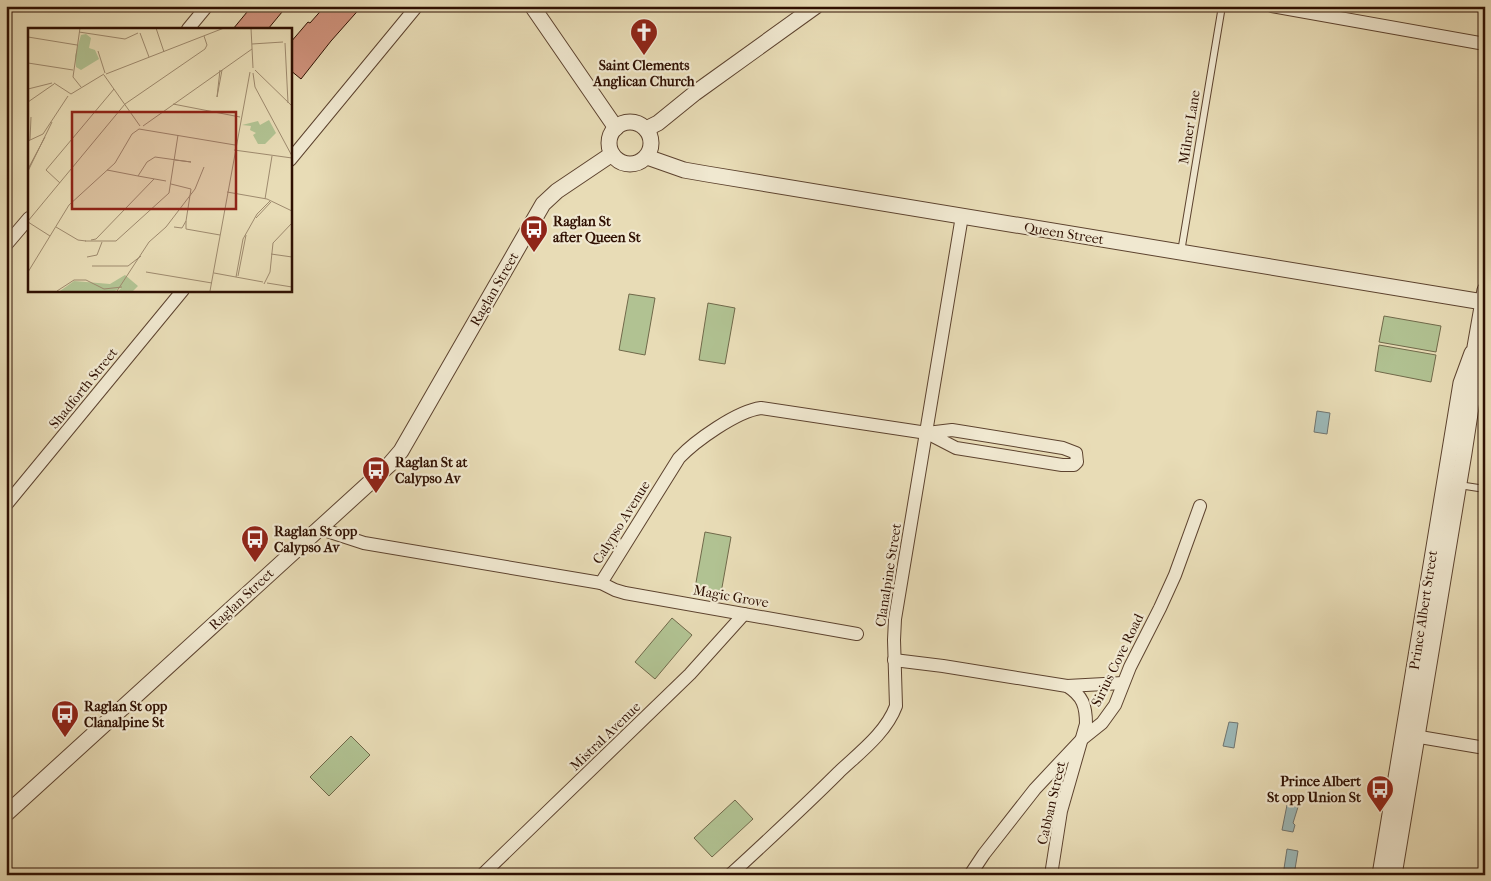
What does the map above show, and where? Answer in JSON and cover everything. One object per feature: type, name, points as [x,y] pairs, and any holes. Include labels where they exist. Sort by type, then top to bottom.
[{"type":"street","points":[[189,28],[207,6]]},
{"type":"street","points":[[291,159],[416,6]]},
{"type":"street","points":[[532,6],[616,128]]},
{"type":"street","points":[[646,129],[658,123],[695,93],[816,6]]},
{"type":"street","points":[[1272,6],[1485,44]]},
{"type":"street","points":[[626,122],[634,122],[646,129],[652,139],[647,157],[642,161],[629,165],[622,163],[612,154],[609,139],[616,128],[626,122]]},
{"type":"street","name":"Raglan Street","points":[[6,814],[389,465],[401,451],[544,204],[557,192],[612,154]]},
{"type":"street","name":"Queen Street","points":[[647,157],[684,170],[1181,252],[1484,296]]},
{"type":"street","name":"Clanalpine Street","points":[[730,875],[804,807],[886,725],[893,715],[896,706],[895,619],[962,216]]},
{"type":"street","points":[[6,245],[28,219]]},
{"type":"street","name":"Shadforth Street","points":[[6,505],[182,291]]},
{"type":"street","name":"Prince Albert Street","points":[[1380,875],[1410,735],[1459,484],[1480,348],[1484,296]]},
{"type":"street","name":"Prince Albert Street","points":[[1394,875],[1410,735],[1461,383],[1480,348]]},
{"type":"street","name":"Calypso Avenue","points":[[318,528],[364,543],[601,582],[679,458],[695,443],[743,412],[752,409],[768,408],[927,433],[952,430],[1063,448],[1076,453],[1077,462],[1074,465],[1062,465],[956,448],[927,433]]},
{"type":"street","name":"Sirius Cove Road","points":[[970,875],[1035,789],[1082,738],[1102,723],[1115,705],[1123,683],[1174,575],[1200,506]]},
{"type":"street","name":"Magic Grove","points":[[601,582],[625,593],[857,634]]},
{"type":"street","name":"Mistral Avenue","points":[[482,875],[690,674],[744,614]]},
{"type":"street","points":[[894,660],[1067,686],[1123,683]]},
{"type":"street","points":[[1067,686],[1080,697],[1086,711],[1086,724],[1082,738]]},
{"type":"street","points":[[1410,735],[1485,748]]},
{"type":"street","name":"Cabban Street","points":[[1051,875],[1061,811],[1082,738]]},
{"type":"lane","name":"Milner Lane","points":[[1181,252],[1222,6]]},
{"type":"lane","points":[[1459,484],[1485,489]]},
{"type":"green space","points":[[629,294],[655,298],[645,355],[619,350]]},
{"type":"green space","points":[[708,303],[735,308],[725,364],[699,360]]},
{"type":"green space","points":[[1384,316],[1441,326],[1436,352],[1379,342]]},
{"type":"green space","points":[[1379,345],[1436,355],[1431,382],[1375,371]]},
{"type":"green space","points":[[705,532],[731,537],[721,593],[695,588]]},
{"type":"green space","points":[[672,618],[692,635],[655,679],[635,662]]},
{"type":"green space","points":[[351,736],[370,755],[329,796],[310,777]]},
{"type":"green space","points":[[735,800],[753,819],[712,857],[694,838]]},
{"type":"water","points":[[1317,411],[1330,413],[1327,434],[1314,432]]},
{"type":"water","points":[[1229,722],[1238,723],[1234,748],[1223,746]]},
{"type":"water","points":[[1287,805],[1298,807],[1293,823],[1295,825],[1293,832],[1282,830]]},
{"type":"water","points":[[1287,849],[1298,851],[1294,875],[1283,875]]},
{"type":"building","points":[[252,6],[287,6],[269,28],[234,28]]},
{"type":"building","points":[[325,6],[362,6],[301,79],[291,71],[291,42],[308,22],[310,23]]},
{"type":"place","name":"Saint Clements Anglican Church","points":[[644,56]]},
{"type":"place","name":"Raglan St after Queen St","points":[[534,253]]},
{"type":"place","name":"Raglan St at Calypso Av","points":[[376,494]]},
{"type":"place","name":"Raglan St opp Calypso Av","points":[[255,563]]},
{"type":"place","name":"Raglan St opp Clanalpine St","points":[[65,738]]},
{"type":"place","name":"Prince Albert St opp Union St","points":[[1380,813]]}]
